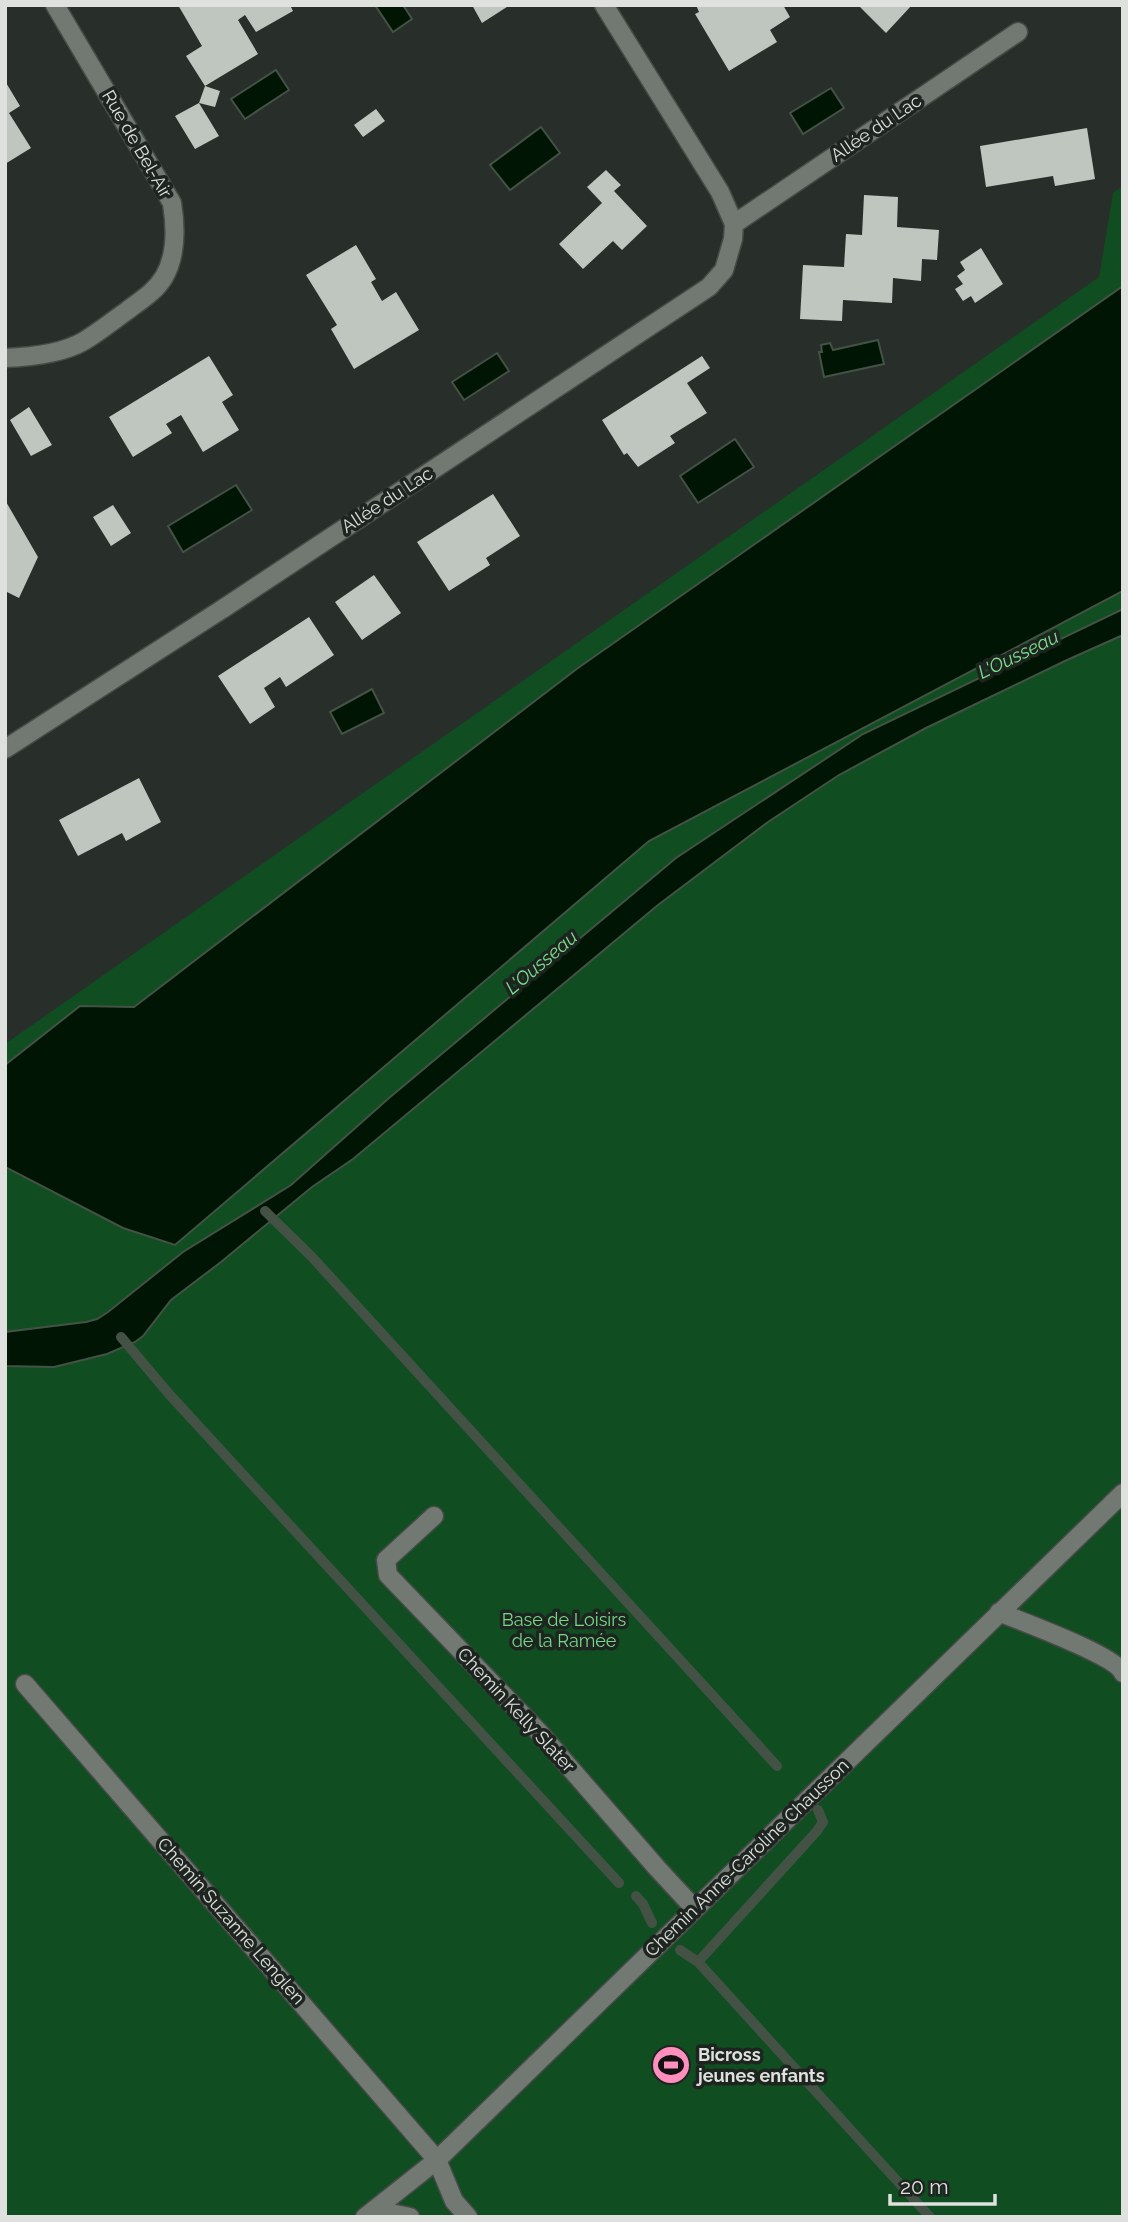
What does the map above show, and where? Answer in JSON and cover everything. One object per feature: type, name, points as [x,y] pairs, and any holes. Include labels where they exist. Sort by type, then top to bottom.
[{"type":"street","name":"Rue de Bel-Air","points":[[5,358],[52,352],[82,342],[152,292],[164,277],[174,247],[172,203],[55,5]]},
{"type":"street","points":[[604,5],[720,192],[734,224]]},
{"type":"street","name":"Allée du Lac","points":[[5,750],[709,287],[724,270],[733,239],[734,224],[1018,32]]},
{"type":"street","name":"Chemin Anne-Caroline Chausson","points":[[365,2217],[437,2160],[1123,1493]]},
{"type":"street","name":"Chemin Kelly Slater","points":[[434,1516],[386,1560],[388,1575],[538,1731],[694,1908]]},
{"type":"street","points":[[999,1612],[1101,1655],[1121,1668],[1123,1673]]},
{"type":"street","name":"Chemin Suzanne Lenglen","points":[[25,1684],[437,2160],[454,2201],[468,2217]]},
{"type":"street","points":[[374,2217],[386,2212],[410,2217]]},
{"type":"green space","name":"Base de Loisirs de la Ramée","points":[[1123,186],[1123,2217],[5,2217],[5,1044],[1099,277],[1113,193]]},
{"type":"shaded area","points":[[375,5],[403,5],[412,19],[393,32]]},
{"type":"shaded area","points":[[276,70],[289,90],[245,119],[231,99]]},
{"type":"shaded area","points":[[831,88],[844,108],[803,134],[790,113]]},
{"type":"shaded area","points":[[541,127],[560,153],[510,190],[490,165]]},
{"type":"shaded area","points":[[1123,286],[1123,591],[649,841],[175,1245],[123,1228],[5,1167],[5,1065],[80,1006],[134,1007],[578,668]]},
{"type":"shaded area","points":[[878,340],[884,364],[824,377],[819,352],[822,352],[821,345],[830,343],[833,350]]},
{"type":"shaded area","points":[[497,353],[509,371],[464,400],[452,382]]},
{"type":"shaded area","points":[[735,439],[754,467],[698,503],[680,476]]},
{"type":"shaded area","points":[[236,485],[252,510],[183,552],[168,526]]},
{"type":"shaded area","points":[[1123,609],[1123,635],[926,728],[839,775],[768,822],[658,905],[353,1159],[312,1187],[171,1300],[143,1336],[135,1342],[107,1354],[54,1367],[5,1366],[5,1332],[97,1319],[183,1252],[291,1185],[389,1098],[676,858],[863,734]]},
{"type":"shaded area","points":[[372,689],[384,713],[342,734],[330,712]]},
{"type":"building","points":[[178,5],[290,5],[293,11],[256,32],[245,15],[238,20],[258,54],[205,86],[186,56],[202,46]]},
{"type":"building","points":[[472,5],[510,5],[482,23]]},
{"type":"building","points":[[696,5],[783,5],[790,17],[770,30],[777,42],[729,71],[695,14],[699,12]]},
{"type":"building","points":[[858,5],[912,5],[886,33]]},
{"type":"building","points":[[5,81],[20,106],[9,113],[31,148],[5,164]]},
{"type":"building","points":[[205,86],[220,91],[215,107],[199,103]]},
{"type":"building","points":[[199,103],[219,136],[195,149],[175,116]]},
{"type":"building","points":[[376,109],[385,121],[363,137],[354,125]]},
{"type":"building","points":[[1087,128],[1095,179],[1055,186],[1053,176],[986,187],[980,146]]},
{"type":"building","points":[[606,170],[621,185],[614,191],[647,226],[622,250],[613,241],[583,269],[559,244],[602,203],[587,187]]},
{"type":"building","points":[[864,195],[898,197],[897,227],[939,230],[937,260],[922,259],[921,281],[893,278],[892,303],[843,300],[842,321],[800,319],[803,265],[844,267],[846,234],[862,235]]},
{"type":"building","points":[[356,245],[376,279],[371,282],[382,301],[396,292],[419,330],[354,369],[331,329],[337,325],[306,275]]},
{"type":"building","points":[[981,248],[1003,284],[975,303],[971,296],[963,301],[955,289],[963,284],[957,276],[965,270],[960,262]]},
{"type":"building","points":[[209,356],[233,395],[222,402],[239,430],[203,452],[181,415],[166,424],[172,433],[133,457],[109,417]]},
{"type":"building","points":[[702,356],[710,368],[687,383],[707,413],[670,436],[675,443],[638,467],[627,453],[624,455],[602,420]]},
{"type":"building","points":[[29,407],[52,445],[31,456],[10,420]]},
{"type":"building","points":[[493,494],[520,536],[486,558],[490,565],[449,591],[417,542]]},
{"type":"building","points":[[5,500],[38,557],[19,598],[5,591]]},
{"type":"building","points":[[113,505],[131,533],[111,546],[93,517]]},
{"type":"building","points":[[374,575],[401,613],[362,640],[335,602]]},
{"type":"building","points":[[309,617],[334,655],[286,687],[280,677],[264,688],[275,707],[250,724],[218,676]]},
{"type":"building","points":[[139,778],[161,822],[126,841],[122,833],[78,856],[59,820]]},
{"type":"waterway","points":[[265,1211],[312,1257],[777,1766]]},
{"type":"waterway","points":[[121,1337],[169,1394],[619,1883]]},
{"type":"waterway","points":[[818,1810],[823,1822],[817,1831],[698,1962],[930,2217]]},
{"type":"waterway","points":[[636,1896],[652,1923]]},
{"type":"waterway","points":[[680,1950],[698,1962]]},
{"type":"place","name":"Bicross jeunes enfants","points":[[671,2065]]},
{"type":"water label","name":"L'Ousseau","points":[[1018,654]]},
{"type":"water label","name":"L'Ousseau","points":[[541,962]]}]
